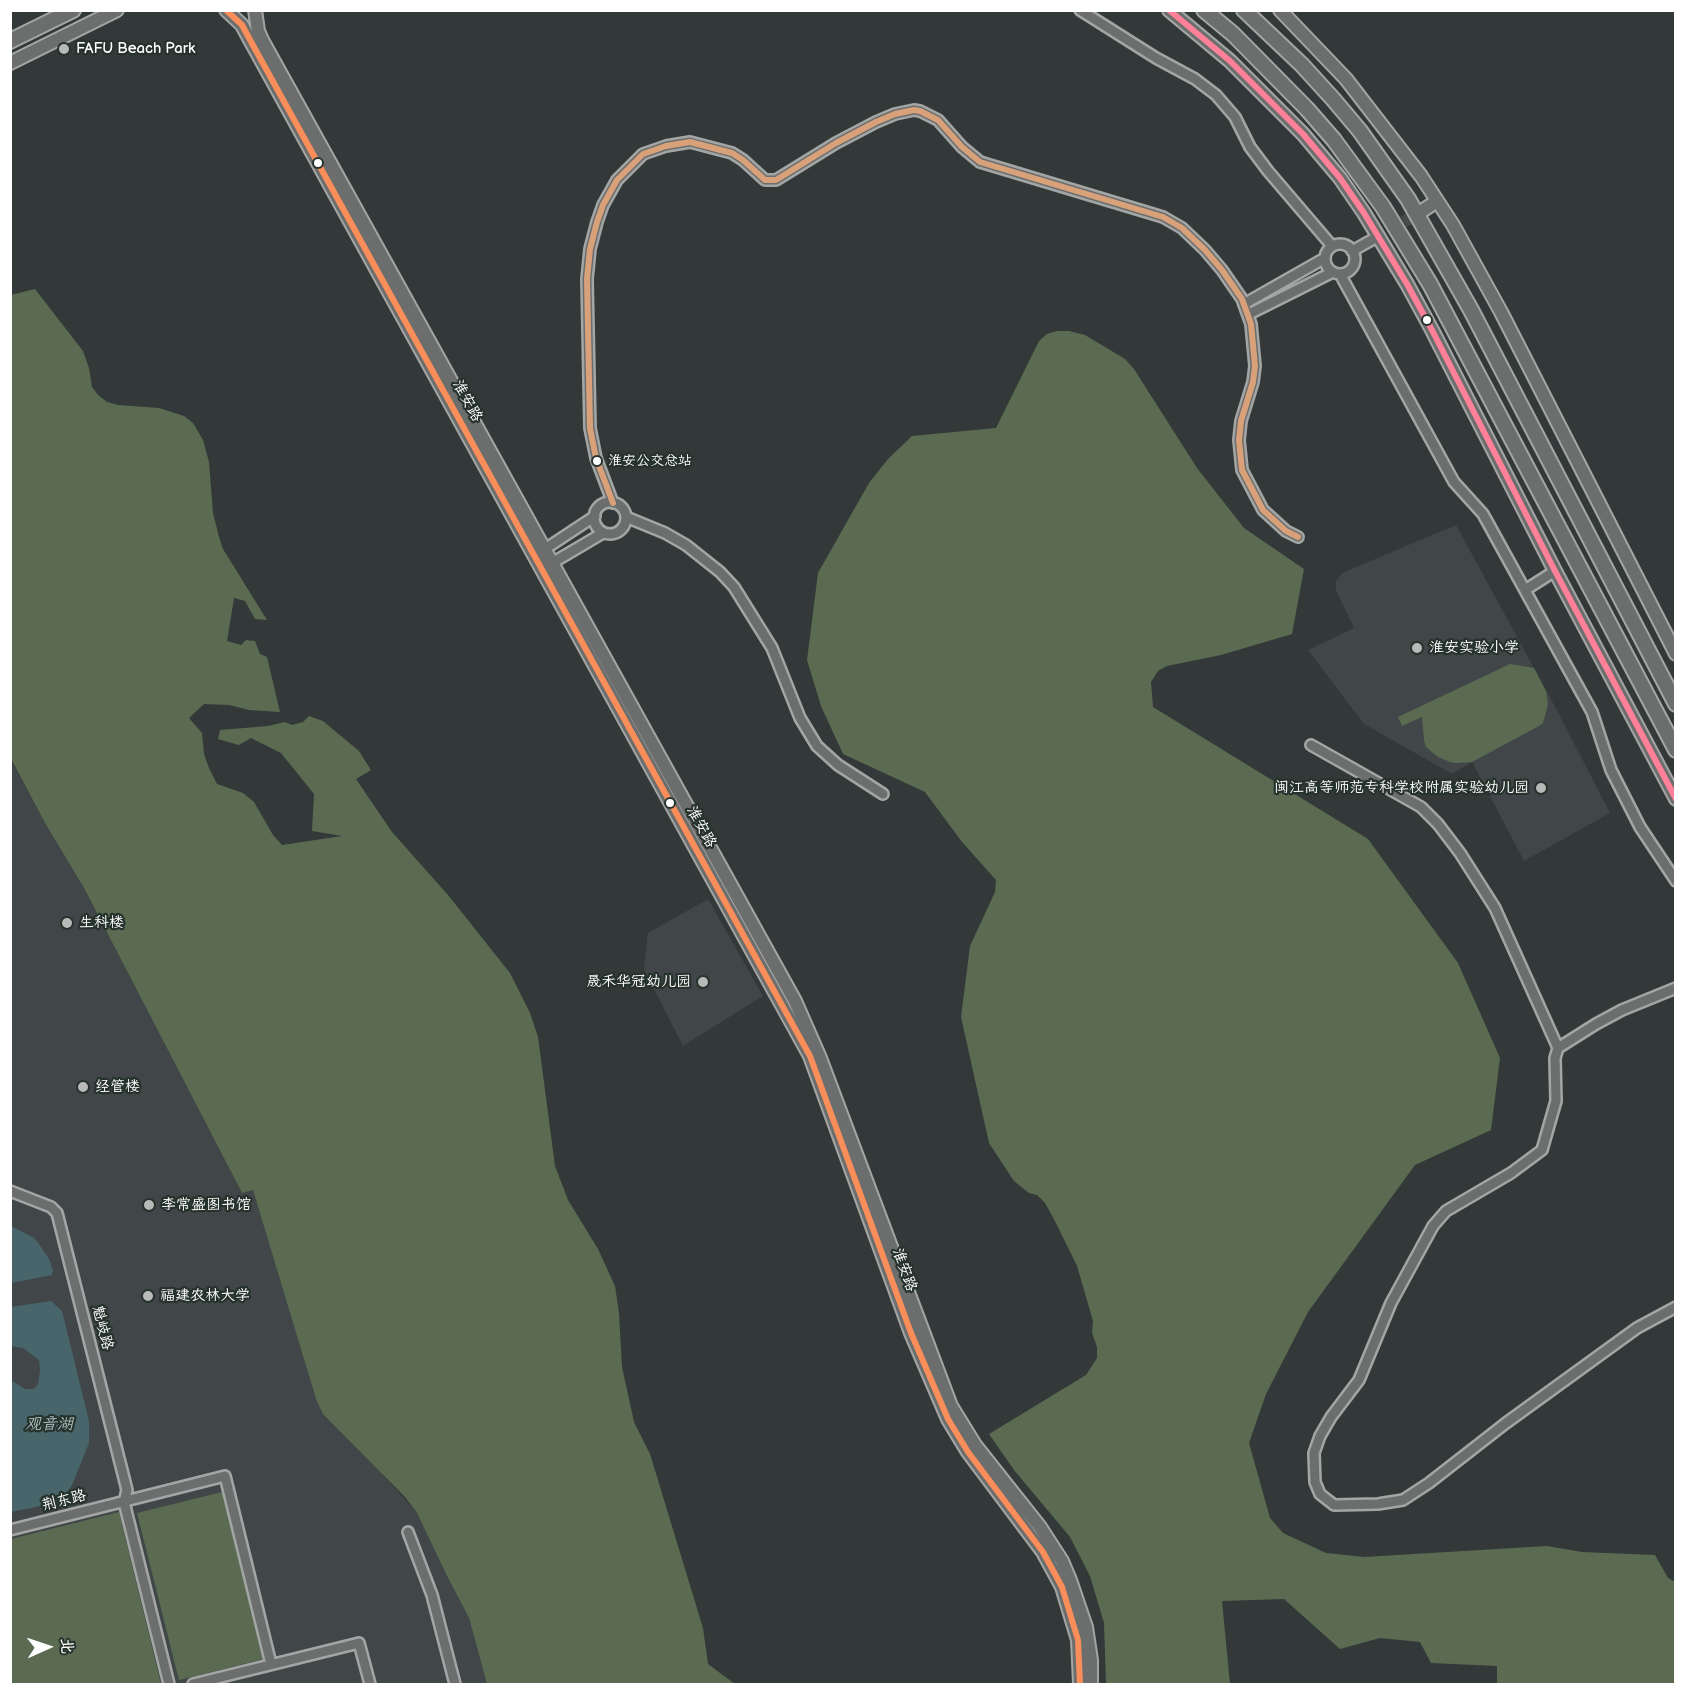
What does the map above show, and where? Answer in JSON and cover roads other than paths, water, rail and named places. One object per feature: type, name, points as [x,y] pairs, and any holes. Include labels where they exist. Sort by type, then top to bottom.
[{"type":"highway","points":[[10,41],[73,10]]},
{"type":"highway","points":[[1204,10],[1233,34],[1307,109],[1334,140],[1383,207],[1430,284],[1676,750]]},
{"type":"highway","points":[[1244,10],[1302,65],[1333,99],[1408,199],[1452,274],[1676,704]]},
{"type":"main road","points":[[10,63],[117,10]]},
{"type":"main road","name":"淮安路","points":[[226,10],[242,25],[539,553],[795,1001],[820,1058],[944,1391],[975,1445],[1040,1527],[1062,1560],[1086,1628],[1091,1660],[1091,1684]]},
{"type":"main road","name":"淮安路","points":[[255,10],[258,31],[263,42],[539,553]]},
{"type":"main road","points":[[1169,10],[1238,68],[1304,134],[1383,234],[1555,572],[1676,799]]},
{"type":"main road","points":[[1280,10],[1346,79],[1387,131],[1453,225],[1502,312],[1676,654]]},
{"type":"main road","points":[[1422,211],[1437,201]]},
{"type":"main road","name":"淮安路","points":[[547,566],[810,1056],[910,1333],[948,1419],[968,1452],[1043,1552],[1062,1587],[1078,1640],[1080,1684]]},
{"type":"street","points":[[1080,10],[1156,58],[1195,79],[1216,95],[1235,117],[1250,147],[1268,171],[1332,246]]},
{"type":"street","points":[[613,503],[596,458],[590,428],[587,314],[588,260],[603,205],[617,180],[643,154],[666,146],[690,142],[732,153],[765,180],[772,181],[780,179],[836,143],[876,122],[895,114],[920,111],[938,120],[962,147],[981,162],[1172,222],[1189,234],[1217,264],[1249,314],[1254,344],[1253,382],[1241,421],[1239,440],[1242,470],[1263,510],[1286,531],[1298,537]]},
{"type":"street","points":[[1352,251],[1383,234]]},
{"type":"street","points":[[1244,304],[1325,258],[1332,246],[1341,244],[1352,251],[1353,266],[1346,272],[1337,273],[1249,314]]},
{"type":"street","points":[[1325,258],[1327,267],[1337,273],[1454,482],[1483,514],[1592,712],[1611,770],[1640,827],[1676,881]]},
{"type":"street","points":[[539,553],[595,516],[599,507],[613,503],[622,508],[626,517],[620,531],[610,534],[603,533],[547,566]]},
{"type":"street","points":[[595,516],[597,526],[603,533]]},
{"type":"street","points":[[626,517],[665,533],[686,545],[720,572],[740,596],[772,648],[800,718],[817,746],[838,765],[883,794]]},
{"type":"street","points":[[1525,590],[1555,572]]},
{"type":"street","points":[[1311,745],[1420,807],[1438,824],[1460,853],[1495,908],[1558,1048],[1555,1058],[1556,1101],[1542,1150],[1511,1173],[1446,1211],[1433,1226],[1391,1303],[1359,1380],[1320,1436],[1314,1453],[1315,1482],[1320,1494],[1334,1505],[1370,1505],[1403,1500],[1637,1328],[1676,1307]]},
{"type":"street","points":[[1558,1048],[1622,1010],[1676,988]]},
{"type":"street","name":"魁岐路","points":[[10,1191],[47,1205],[57,1213],[127,1490],[124,1502]]},
{"type":"street","name":"荆东路","points":[[10,1530],[225,1476],[271,1664]]},
{"type":"street","points":[[124,1502],[169,1684]]},
{"type":"street","points":[[408,1532],[432,1595],[455,1684]]},
{"type":"street","points":[[193,1684],[359,1642],[370,1684]]},
{"type":"water","points":[[11,1226],[34,1238],[49,1259],[53,1270],[52,1275],[11,1283]]},
{"type":"water","name":"观音湖","points":[[51,1301],[62,1311],[89,1421],[89,1443],[66,1494],[57,1501],[11,1512],[11,1380],[25,1389],[34,1389],[38,1384],[40,1371],[39,1360],[23,1348],[11,1346],[11,1307]]},
{"type":"tunnel","points":[[1388,231],[1422,211]]},
{"type":"place","name":"FAFU Beach Park","points":[[64,49]]},
{"type":"place","name":"淮安公交总站","points":[[597,461]]},
{"type":"place","name":"淮安实验小学","points":[[1417,648]]},
{"type":"place","name":"闽江高等师范专科学校附属实验幼儿园","points":[[1541,788]]},
{"type":"place","name":"生科楼","points":[[67,923]]},
{"type":"place","name":"晟禾华冠幼儿园","points":[[703,982]]},
{"type":"place","name":"经管楼","points":[[83,1087]]},
{"type":"place","name":"李常盛图书馆","points":[[149,1205]]},
{"type":"place","name":"福建农林大学","points":[[148,1296]]}]
